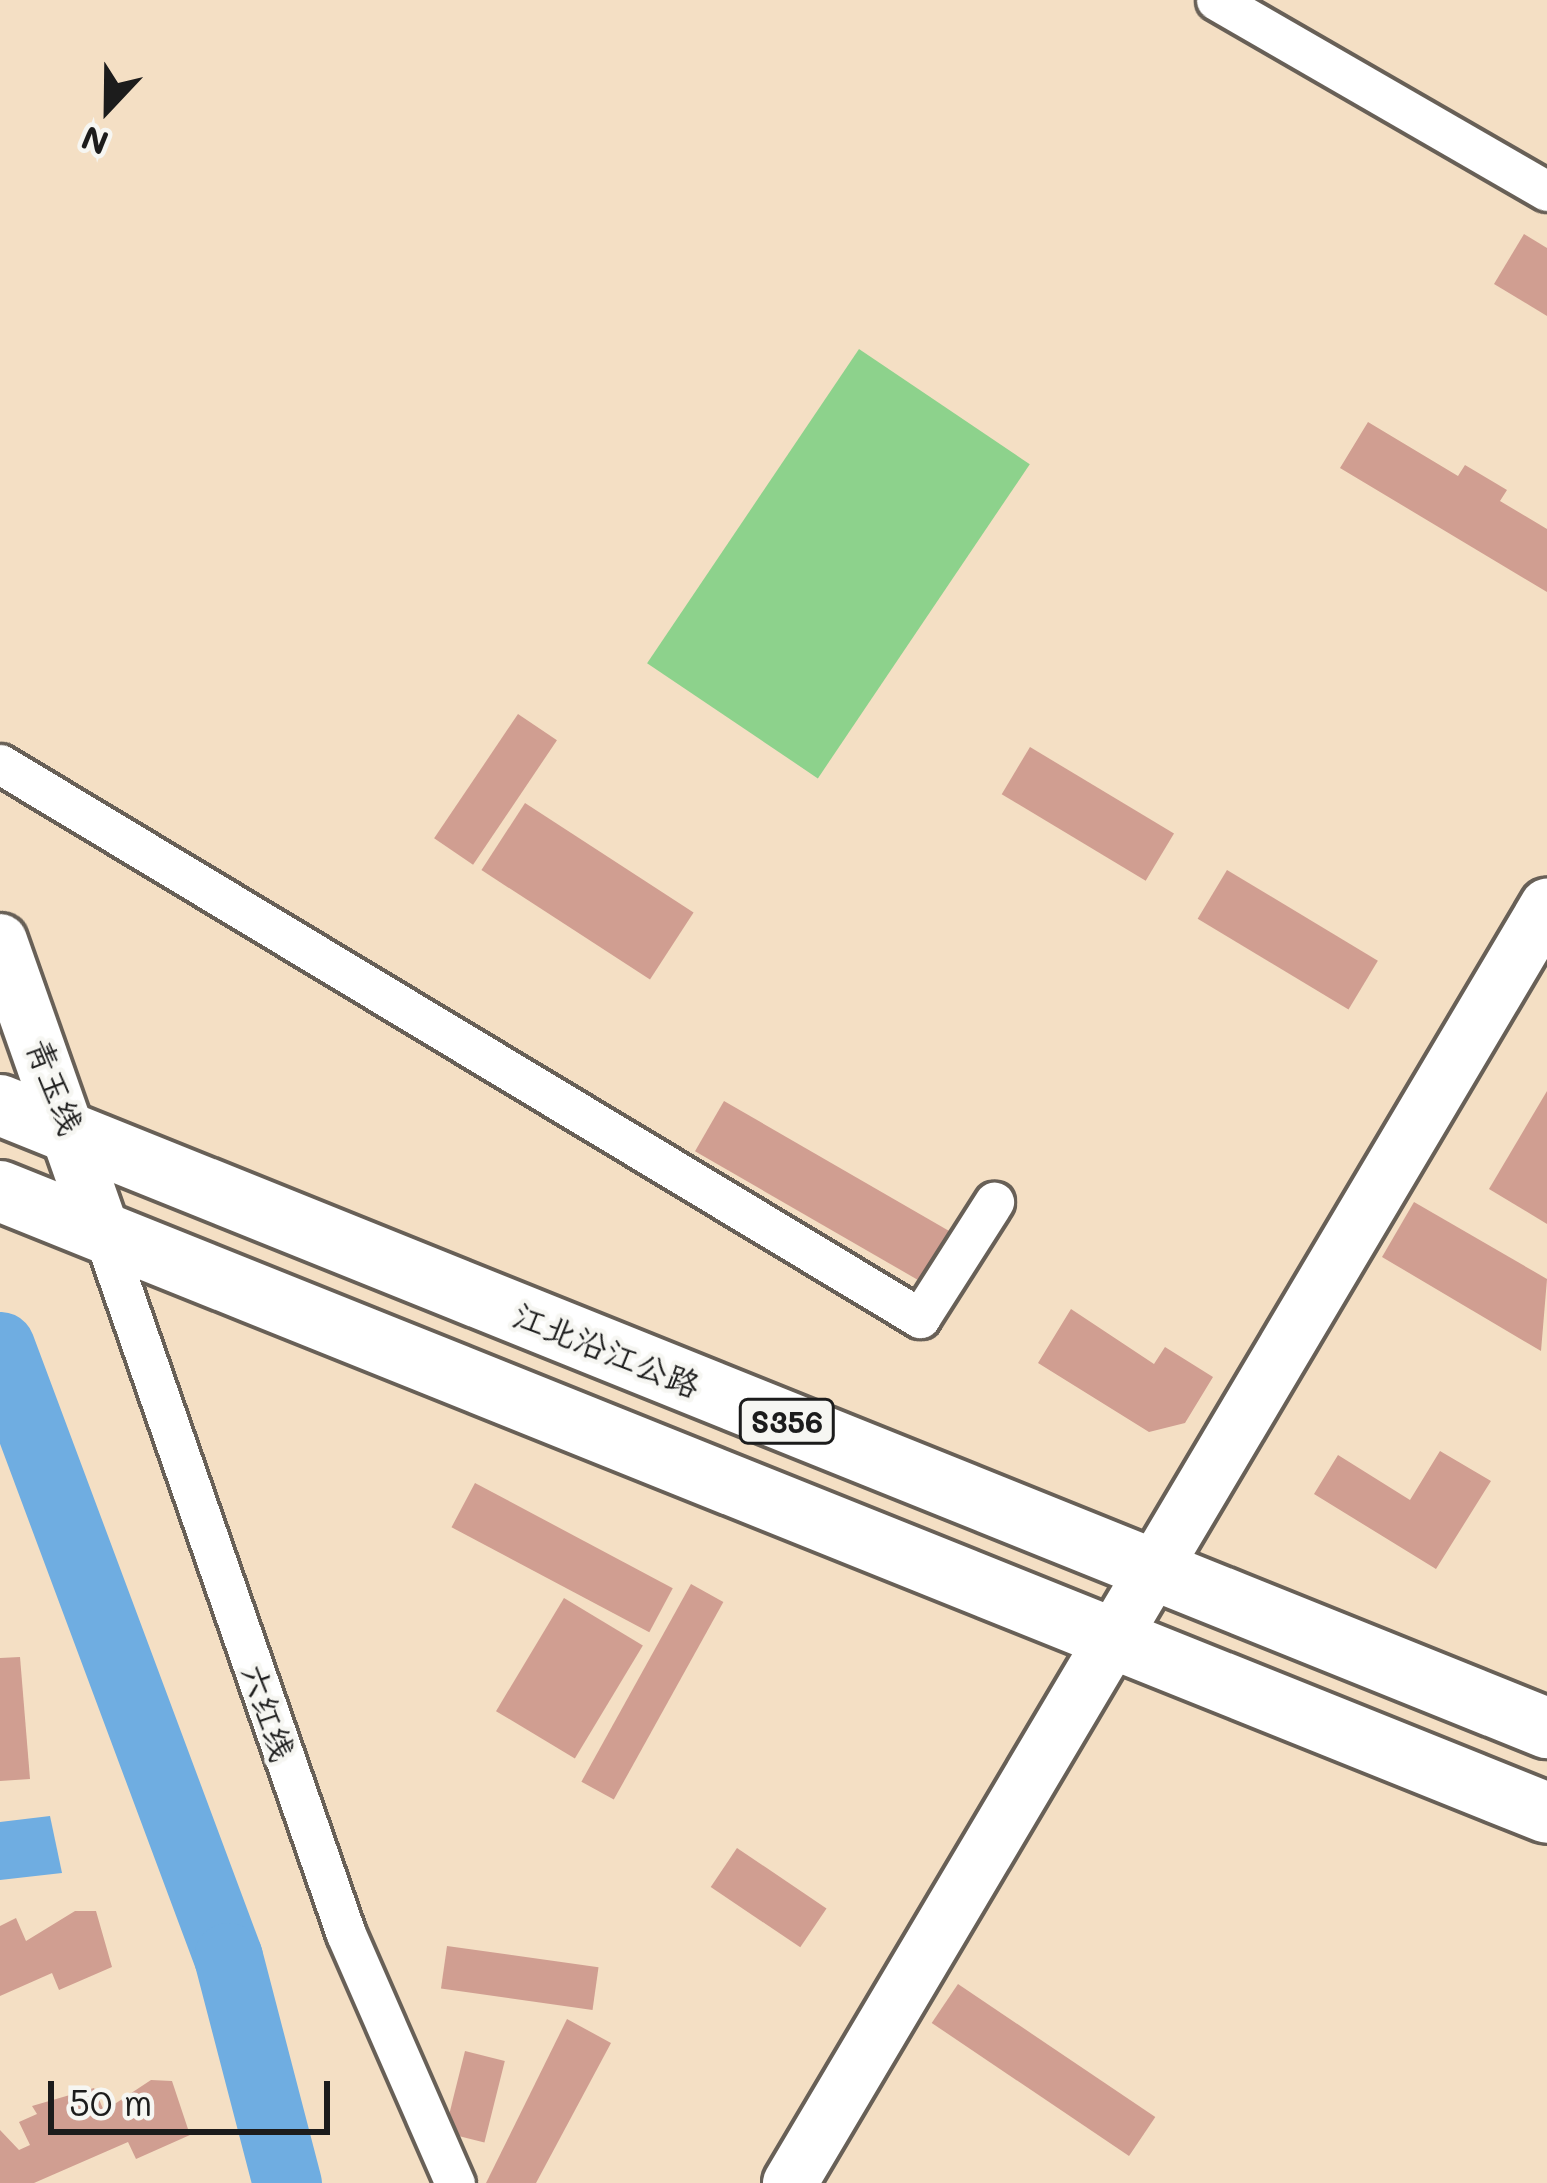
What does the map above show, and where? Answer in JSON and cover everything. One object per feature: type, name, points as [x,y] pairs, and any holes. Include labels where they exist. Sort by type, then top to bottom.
[{"type":"main road","name":"江北沿江公路","points":[[34,1119],[1547,1728]]},
{"type":"main road","name":"S356","points":[[0,1192],[1547,1813]]},
{"type":"street","points":[[1216,0],[1547,190]]},
{"type":"street","points":[[0,764],[920,1318],[994,1202]]},
{"type":"street","points":[[790,2183],[1117,1640],[1547,907]]},
{"type":"street","name":"青玉线","points":[[0,941],[34,1119],[85,1226]]},
{"type":"street","name":"六红线","points":[[85,1226],[346,1934],[455,2183]]},
{"type":"green space","points":[[859,349],[1030,464],[818,778],[647,663]]},
{"type":"water","points":[[50,1816],[62,1873],[0,1880],[0,1822]]},
{"type":"building","points":[[1524,234],[1547,248],[1547,316],[1494,284]]},
{"type":"building","points":[[1368,422],[1458,476],[1465,465],[1507,490],[1500,501],[1547,529],[1547,592],[1340,468]]},
{"type":"building","points":[[518,714],[557,740],[473,865],[434,838]]},
{"type":"building","points":[[1030,747],[1174,834],[1146,881],[1002,794]]},
{"type":"building","points":[[525,803],[694,912],[650,980],[481,870]]},
{"type":"building","points":[[1227,870],[1378,961],[1349,1010],[1198,919]]},
{"type":"building","points":[[1547,1091],[1547,1224],[1489,1189]]},
{"type":"building","points":[[724,1101],[952,1232],[923,1283],[695,1151]]},
{"type":"building","points":[[1414,1202],[1547,1279],[1541,1351],[1382,1257]]},
{"type":"building","points":[[1071,1309],[1154,1364],[1165,1347],[1213,1377],[1185,1423],[1149,1432],[1038,1363]]},
{"type":"building","points":[[1440,1451],[1491,1481],[1436,1569],[1314,1494],[1338,1455],[1410,1500]]},
{"type":"building","points":[[475,1483],[673,1588],[649,1632],[452,1527]]},
{"type":"building","points":[[691,1584],[723,1602],[614,1800],[581,1782]]},
{"type":"building","points":[[564,1598],[643,1645],[575,1759],[496,1711]]},
{"type":"building","points":[[20,1657],[30,1779],[0,1781],[0,1658]]},
{"type":"building","points":[[737,1848],[827,1908],[800,1947],[711,1887]]},
{"type":"building","points":[[75,1911],[96,1911],[112,1967],[59,1990],[52,1973],[0,1996],[0,1926],[16,1918],[26,1941]]},
{"type":"building","points":[[447,1946],[599,1967],[593,2010],[441,1989]]},
{"type":"building","points":[[958,1984],[1155,2117],[1129,2156],[932,2023]]},
{"type":"building","points":[[567,2019],[611,2043],[536,2183],[486,2183]]},
{"type":"building","points":[[465,2051],[505,2061],[484,2142],[445,2133]]},
{"type":"building","points":[[151,2080],[172,2081],[190,2135],[136,2159],[128,2142],[34,2183],[0,2183],[0,2130],[19,2150],[30,2145],[19,2122],[37,2114],[32,2106],[94,2088],[104,2111]]},
{"type":"waterway","points":[[0,1346],[228,1957],[287,2183]]}]
